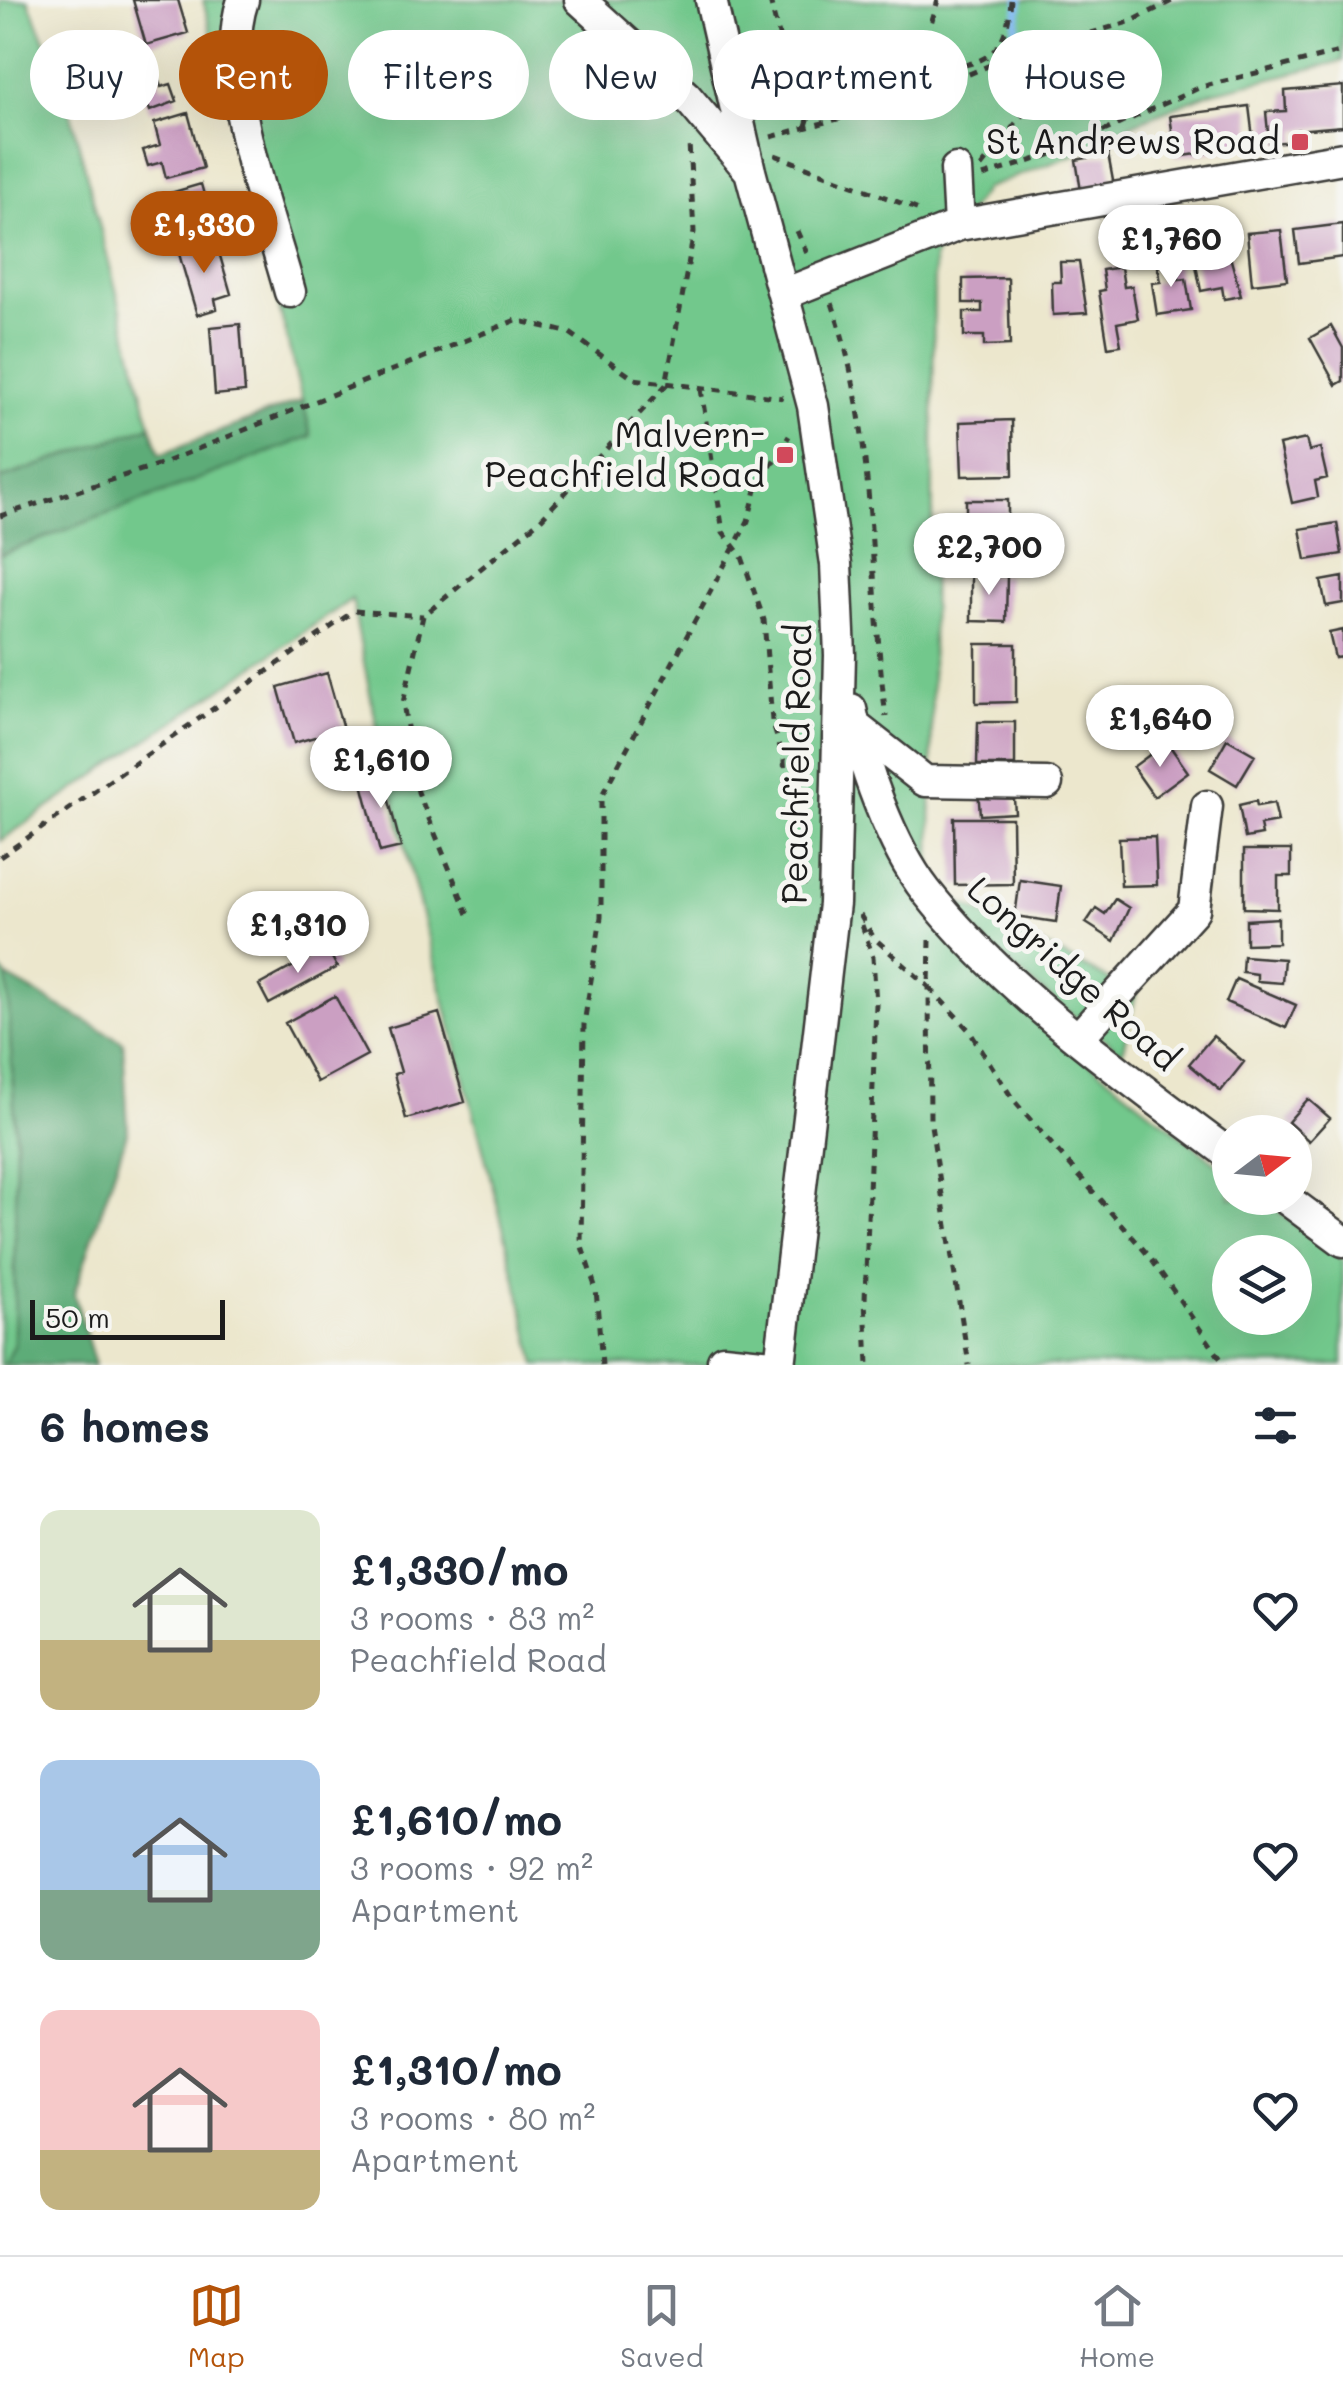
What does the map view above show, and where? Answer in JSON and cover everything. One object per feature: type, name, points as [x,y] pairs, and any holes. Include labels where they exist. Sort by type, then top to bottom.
[{"type":"street","points":[[244,0],[234,28],[235,77],[290,292]]},
{"type":"street","name":"Peachfield Road","points":[[580,0],[613,30]]},
{"type":"street","name":"Peachfield Road","points":[[711,0],[814,406],[836,564],[850,906],[780,1365]]},
{"type":"street","name":"Peachfield Road","points":[[693,103],[748,158]]},
{"type":"street","points":[[784,294],[959,225],[1343,158]]},
{"type":"street","points":[[956,169],[959,225]]},
{"type":"street","name":"Longridge Road","points":[[840,655],[854,726],[900,845],[932,897],[980,950],[1080,1037],[1212,1142]]},
{"type":"street","points":[[854,726],[925,781],[1048,783]]},
{"type":"street","points":[[1080,1037],[1194,910],[1207,806]]},
{"type":"street","points":[[1308,1215],[1343,1241]]},
{"type":"street","points":[[723,1360],[772,1365]]},
{"type":"path","points":[[770,0],[780,30]]},
{"type":"path","points":[[929,30],[938,0]]},
{"type":"path","points":[[968,65],[985,60],[998,45],[1009,20],[1011,0]]},
{"type":"path","points":[[1096,30],[1132,21],[1174,0]]},
{"type":"path","points":[[1162,105],[1201,87],[1343,51]]},
{"type":"path","points":[[468,914],[418,792],[403,703],[423,616],[540,520],[666,385],[694,232],[687,120]]},
{"type":"path","points":[[806,128],[808,120]]},
{"type":"path","points":[[748,158],[806,128],[835,120]]},
{"type":"path","points":[[1018,120],[971,180],[1053,154],[1128,120]]},
{"type":"path","points":[[748,158],[959,225]]},
{"type":"path","points":[[819,280],[832,302],[852,364],[864,432],[891,757]]},
{"type":"path","points":[[0,516],[163,464],[516,320],[570,333],[634,379],[814,406]]},
{"type":"path","points":[[701,388],[723,532],[742,556],[764,620],[772,721],[784,760],[792,864],[804,882],[850,906],[874,938],[929,987],[968,1029],[1014,1101],[1150,1256],[1225,1365]]},
{"type":"path","points":[[602,1365],[602,1325],[596,1288],[580,1244],[584,1024],[601,917],[601,797],[734,546],[756,490],[784,442],[814,406]]},
{"type":"path","points":[[0,857],[354,610],[423,616]]},
{"type":"path","points":[[932,897],[930,1119],[969,1365]]},
{"type":"path","points":[[850,906],[872,958],[876,1004],[865,1300],[868,1365]]},
{"type":"green space","points":[[0,0],[28,0],[41,30],[30,30],[30,120],[72,120],[151,426],[0,479]]},
{"type":"green space","points":[[203,0],[1343,0],[1343,61],[1212,92],[1162,112],[1162,30],[988,30],[988,120],[1142,120],[1073,155],[986,188],[934,257],[931,873],[933,925],[1057,1037],[1212,1160],[1212,1215],[1283,1215],[1310,1235],[1212,1235],[1212,1335],[1312,1335],[1312,1237],[1343,1260],[1343,1365],[536,1365],[392,792],[352,599],[0,841],[0,555],[311,436],[233,120],[328,120],[328,30],[210,30]]},
{"type":"green space","points":[[303,400],[311,436],[0,555],[0,479],[151,426],[160,454]]},
{"type":"green space","points":[[949,896],[1136,994],[1122,1053],[1003,959],[962,916]]},
{"type":"green space","points":[[0,969],[7,977],[16,1141],[14,1345],[4,1365],[0,1365]]},
{"type":"green space","points":[[7,977],[123,1042],[128,1130],[74,1294],[95,1365],[4,1365],[14,1345],[16,1141]]},
{"type":"building","points":[[133,0],[178,0],[187,30],[179,30],[179,36],[159,41],[159,30],[142,30]]},
{"type":"building","points":[[159,81],[161,87],[171,84],[177,101],[159,108]]},
{"type":"building","points":[[1343,86],[1343,126],[1297,130],[1298,141],[1269,143],[1266,112],[1286,111],[1285,91]]},
{"type":"building","points":[[1249,106],[1254,146],[1176,157],[1170,116]]},
{"type":"building","points":[[179,116],[179,120],[190,120],[203,168],[166,178],[162,162],[148,166],[143,150],[160,145],[154,123]]},
{"type":"building","points":[[1108,154],[1114,186],[1081,191],[1076,160]]},
{"type":"building","points":[[201,184],[214,231],[183,239],[170,193]]},
{"type":"building","points":[[1343,224],[1343,257],[1299,263],[1295,230]]},
{"type":"building","points":[[1281,230],[1287,280],[1252,284],[1247,233]]},
{"type":"building","points":[[1219,236],[1222,255],[1229,253],[1241,296],[1224,299],[1222,287],[1201,291],[1195,260],[1205,258],[1202,239]]},
{"type":"building","points":[[200,241],[204,253],[218,249],[231,294],[215,299],[217,309],[197,315],[177,247]]},
{"type":"building","points":[[1176,258],[1179,280],[1186,279],[1191,310],[1157,315],[1152,283],[1161,282],[1157,261]]},
{"type":"building","points":[[1060,262],[1079,262],[1087,313],[1053,315],[1052,282],[1061,282]]},
{"type":"building","points":[[1121,267],[1124,287],[1132,286],[1138,319],[1117,323],[1121,345],[1108,347],[1099,291],[1105,290],[1102,270]]},
{"type":"building","points":[[1008,278],[1010,345],[984,346],[984,336],[964,336],[964,312],[982,312],[982,303],[963,303],[963,279]]},
{"type":"building","points":[[240,324],[245,392],[215,395],[210,327]]},
{"type":"building","points":[[1331,326],[1343,348],[1343,381],[1336,385],[1310,338]]},
{"type":"building","points":[[1012,420],[1013,475],[962,476],[960,422]]},
{"type":"building","points":[[1306,439],[1309,451],[1320,448],[1327,478],[1315,481],[1318,497],[1292,503],[1279,445]]},
{"type":"building","points":[[966,500],[1008,500],[1008,548],[966,548]]},
{"type":"building","points":[[1337,523],[1342,554],[1306,560],[1300,529]]},
{"type":"building","points":[[971,575],[1007,576],[1006,622],[971,621]]},
{"type":"building","points":[[1343,577],[1343,603],[1326,606],[1321,581]]},
{"type":"building","points":[[1343,630],[1343,657],[1335,658],[1329,633]]},
{"type":"building","points":[[976,644],[1016,644],[1016,702],[976,703]]},
{"type":"building","points":[[327,673],[343,729],[294,743],[278,687]]},
{"type":"building","points":[[978,722],[1015,722],[1015,765],[977,765]]},
{"type":"building","points":[[1227,739],[1255,755],[1237,785],[1210,769]]},
{"type":"building","points":[[1167,742],[1188,772],[1154,797],[1133,767]]},
{"type":"building","points":[[381,770],[401,847],[380,852],[360,776]]},
{"type":"building","points":[[1013,785],[1015,813],[980,815],[978,788]]},
{"type":"building","points":[[1256,801],[1257,806],[1274,803],[1278,822],[1260,825],[1262,835],[1245,838],[1239,805]]},
{"type":"building","points":[[954,818],[1012,818],[1013,884],[955,885]]},
{"type":"building","points":[[1155,837],[1157,885],[1121,886],[1119,838]]},
{"type":"building","points":[[1244,850],[1291,850],[1291,876],[1278,876],[1278,909],[1244,908]]},
{"type":"building","points":[[1020,880],[1061,886],[1056,922],[1015,916]]},
{"type":"building","points":[[1115,899],[1129,908],[1114,941],[1086,923],[1096,908],[1105,914]]},
{"type":"building","points":[[1278,918],[1278,943],[1246,944],[1246,920]]},
{"type":"building","points":[[327,948],[337,967],[269,1004],[259,985]]},
{"type":"building","points":[[1243,956],[1284,959],[1282,983],[1257,981],[1257,974],[1242,972]]},
{"type":"building","points":[[1236,979],[1296,1005],[1286,1028],[1226,1002]]},
{"type":"building","points":[[335,996],[367,1055],[317,1082],[285,1023]]},
{"type":"building","points":[[439,1013],[465,1102],[406,1119],[394,1074],[401,1072],[388,1028]]},
{"type":"building","points":[[1213,1036],[1244,1062],[1221,1091],[1189,1064]]},
{"type":"building","points":[[1308,1099],[1330,1118],[1312,1138],[1312,1115],[1294,1115]]},
{"type":"waterway","points":[[1016,30],[1020,0]]},
{"type":"place","name":"St Andrews Road","points":[[1300,142]]},
{"type":"place","name":"Malvern- Peachfield Road","points":[[785,455]]}]
